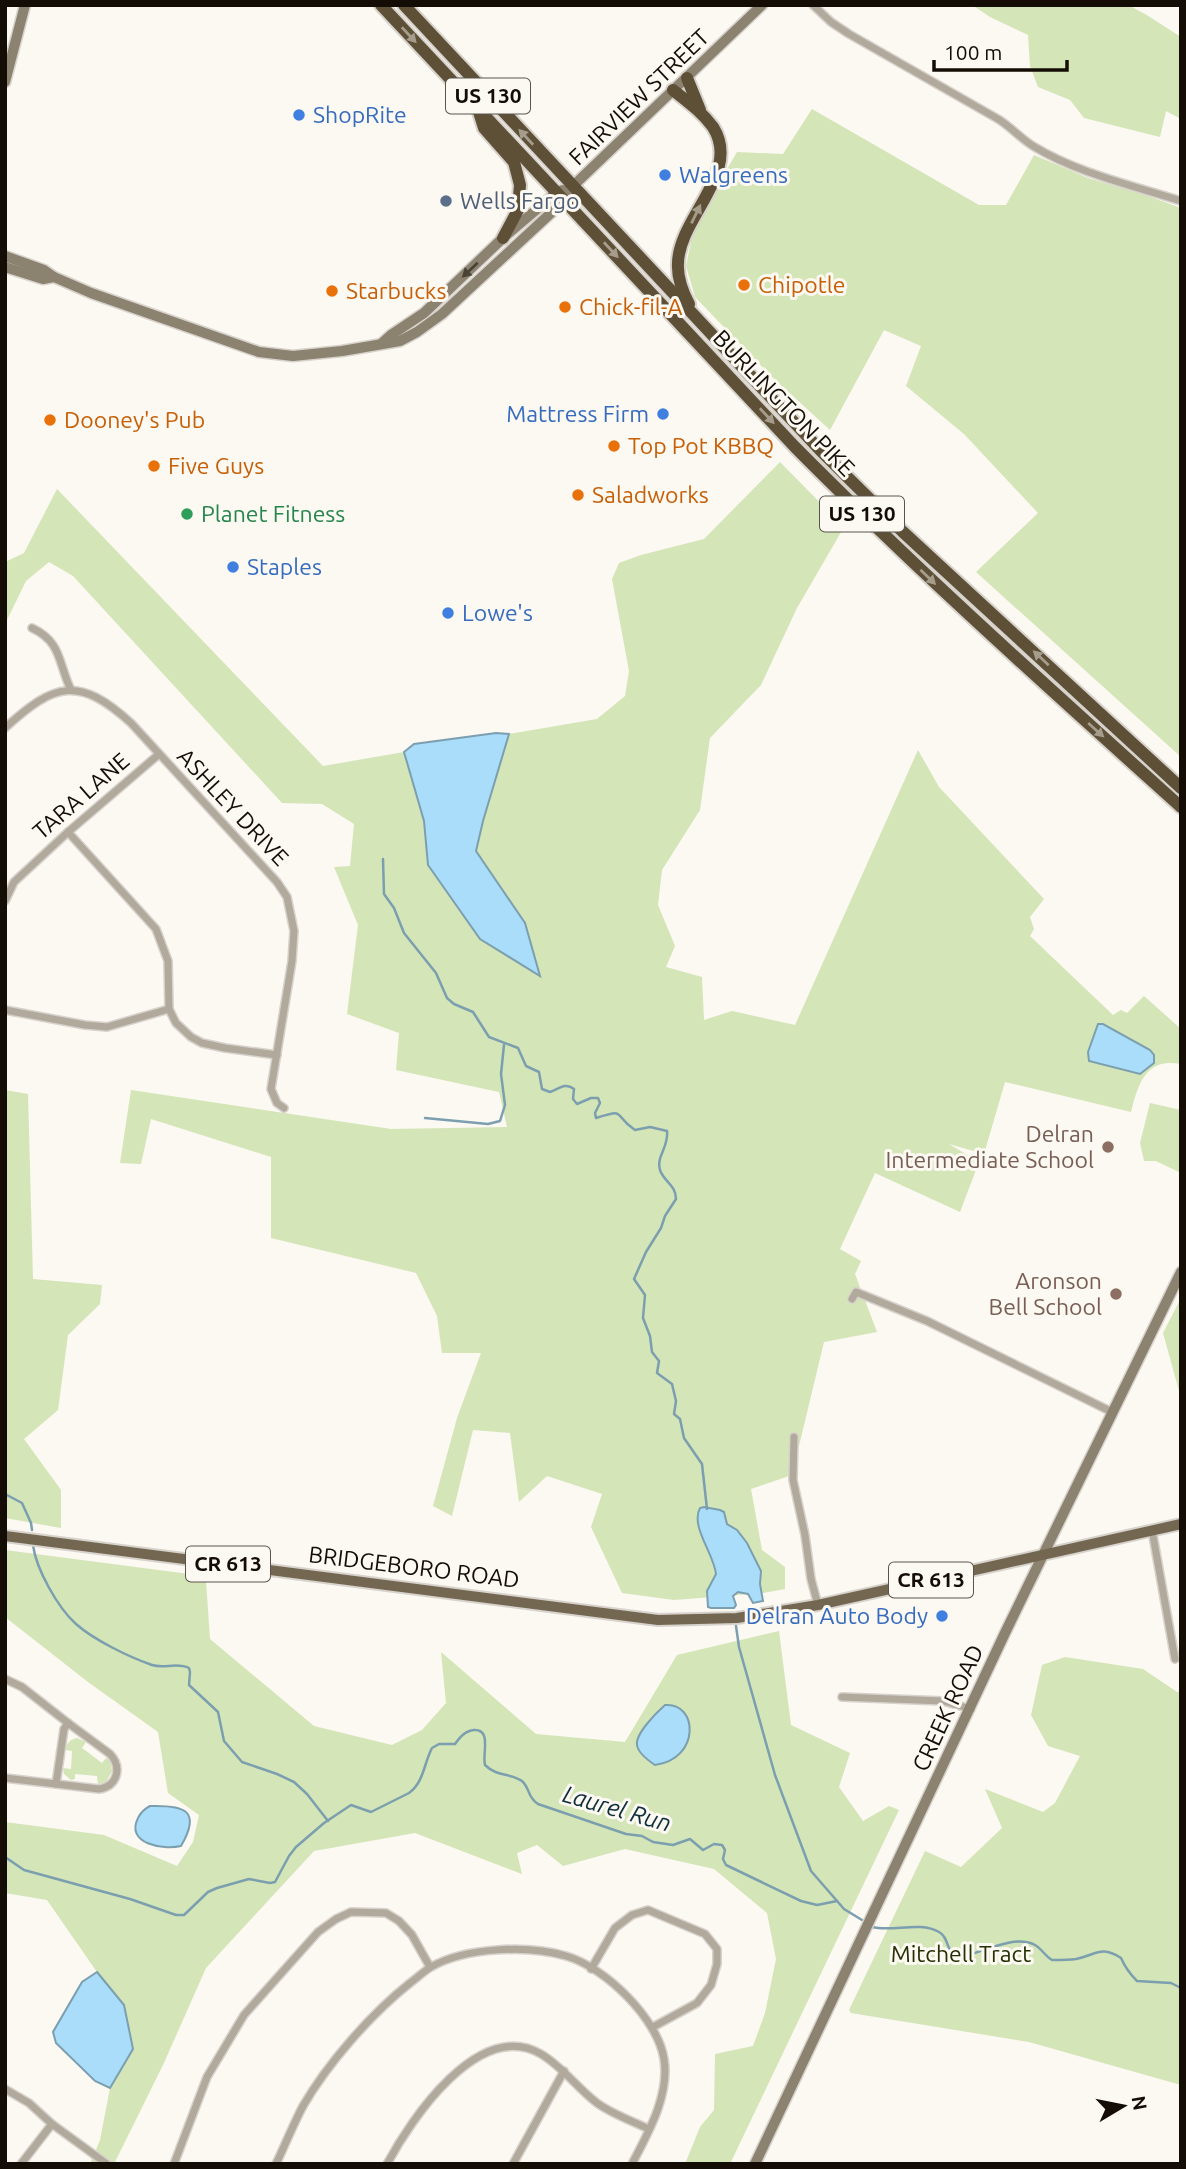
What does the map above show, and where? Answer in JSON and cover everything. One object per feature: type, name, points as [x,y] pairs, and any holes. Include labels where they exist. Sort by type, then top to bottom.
[{"type":"highway","name":"BURLINGTON PIKE","points":[[381,5],[856,509],[1181,807]]},
{"type":"highway","name":"BURLINGTON PIKE","points":[[404,5],[820,450],[903,532],[1181,788]]},
{"type":"highway","points":[[687,78],[700,111],[713,129],[722,152],[720,164],[680,247],[677,261],[683,292],[700,322]]},
{"type":"highway","points":[[674,90],[700,111]]},
{"type":"highway","points":[[477,105],[484,128],[514,162],[520,185],[518,210],[503,238]]},
{"type":"main road","name":"CR 613","points":[[818,1605],[1181,1524]]},
{"type":"main road","name":"BRIDGEBORO ROAD","points":[[5,1536],[658,1620],[737,1618],[818,1605]]},
{"type":"street","points":[[5,82],[25,5]]},
{"type":"street","name":"FAIRVIEW STREET","points":[[561,196],[762,5]]},
{"type":"street","points":[[813,5],[849,34],[1010,126],[1030,144],[1079,168],[1181,201]]},
{"type":"street","points":[[381,344],[391,334],[424,313],[503,238],[561,196]]},
{"type":"street","points":[[5,256],[44,270],[91,293],[259,352],[293,356],[341,351],[400,341],[442,314],[561,196]]},
{"type":"street","points":[[5,267],[43,279],[54,277]]},
{"type":"street","points":[[5,728],[41,700],[56,692],[71,690],[52,641],[32,628]]},
{"type":"street","name":"ASHLEY DRIVE","points":[[71,690],[83,691],[110,704],[131,723],[277,882],[287,897],[294,931],[293,951],[271,1089],[277,1103],[284,1108]]},
{"type":"street","name":"TARA LANE","points":[[5,901],[15,882],[68,832],[159,755]]},
{"type":"street","points":[[68,832],[156,929],[166,950],[169,1009],[176,1023],[202,1043],[277,1055]]},
{"type":"street","points":[[5,1010],[107,1027],[169,1009]]},
{"type":"street","name":"CREEK ROAD","points":[[755,2164],[1005,1633],[1180,1273]]},
{"type":"street","points":[[854,1296],[927,1321],[1112,1412]]},
{"type":"street","points":[[794,1437],[793,1480],[818,1605]]},
{"type":"street","points":[[1152,1530],[1175,1659]]},
{"type":"street","points":[[5,1679],[22,1687],[110,1754],[115,1760],[117,1773],[112,1784],[104,1788],[5,1778]]},
{"type":"street","points":[[842,1698],[943,1701],[971,1709]]},
{"type":"street","points":[[56,1784],[64,1728],[68,1723]]},
{"type":"street","points":[[591,1969],[615,1928],[640,1912],[648,1910],[705,1934],[717,1949],[717,1964],[711,1985],[697,2003],[653,2027]]},
{"type":"street","points":[[174,2164],[207,2077],[244,2015],[318,1932],[351,1912],[386,1913],[400,1921],[430,1967]]},
{"type":"street","points":[[276,2164],[303,2106],[345,2047],[391,1999],[430,1967],[468,1954],[518,1949],[567,1956],[591,1969],[614,1984],[637,2005],[653,2027],[664,2058],[665,2080],[649,2129],[632,2164]]},
{"type":"street","points":[[387,2164],[419,2113],[462,2067],[479,2055],[499,2048],[520,2046],[538,2052],[565,2071],[597,2103],[649,2129]]},
{"type":"street","points":[[513,2164],[565,2071]]},
{"type":"street","points":[[5,2089],[29,2102],[52,2124],[107,2164]]},
{"type":"street","points":[[21,2164],[52,2124]]},
{"type":"green space","points":[[972,5],[1128,5],[1145,14],[1181,37],[1181,119],[1166,111],[1160,137],[1084,118],[1070,100],[1038,87],[1030,66],[1028,35]]},
{"type":"green space","points":[[812,109],[979,205],[1006,205],[1034,155],[1088,178],[1181,208],[1181,757],[976,572],[1038,513],[964,434],[906,386],[921,346],[884,330],[830,430],[771,376],[695,297],[686,266],[692,237],[737,152],[783,154]]},
{"type":"green space","points":[[780,462],[844,527],[797,608],[761,685],[710,738],[700,810],[662,870],[658,905],[675,946],[666,967],[702,977],[704,1020],[732,1011],[795,1025],[918,750],[939,787],[1044,899],[1030,917],[1034,929],[1030,936],[1113,1015],[1121,1010],[1127,1013],[1144,996],[1181,1029],[1181,1064],[1169,1063],[1151,1069],[1140,1083],[1131,1112],[1005,1082],[984,1154],[949,1144],[979,1162],[960,1212],[875,1173],[840,1249],[861,1261],[855,1274],[877,1332],[824,1342],[792,1475],[751,1489],[762,1550],[785,1567],[785,1589],[674,1600],[622,1593],[591,1527],[602,1494],[547,1476],[519,1502],[510,1433],[473,1430],[452,1516],[433,1506],[457,1418],[481,1353],[442,1353],[437,1316],[416,1273],[271,1238],[271,1157],[151,1119],[141,1164],[120,1163],[131,1090],[391,1129],[507,1127],[499,1092],[396,1070],[399,1033],[347,1014],[358,925],[334,867],[350,866],[354,824],[322,804],[282,803],[73,576],[49,562],[26,581],[5,624],[5,562],[24,553],[57,489],[323,766],[404,752],[424,821],[428,865],[525,923],[476,851],[509,734],[597,719],[625,696],[629,671],[612,579],[619,563],[704,539]]},
{"type":"green space","points":[[5,1090],[28,1094],[33,1279],[102,1285],[100,1304],[68,1335],[58,1410],[24,1439],[61,1490],[61,1528],[5,1518]]},
{"type":"green space","points":[[1150,1103],[1181,1110],[1181,1173],[1156,1161],[1144,1161],[1140,1143]]},
{"type":"green space","points":[[1181,1298],[1181,1398],[1163,1333]]},
{"type":"green space","points":[[5,1550],[197,1575],[206,1581],[210,1639],[314,1726],[392,1745],[422,1730],[446,1703],[441,1652],[536,1734],[625,1742],[677,1655],[779,1631],[791,1725],[850,1753],[839,1787],[863,1821],[889,1806],[899,1810],[730,2164],[685,2164],[700,2127],[714,2110],[715,2054],[753,2046],[765,2013],[776,1959],[767,1913],[714,1869],[625,1849],[563,1866],[537,1845],[517,1853],[522,1874],[415,1833],[314,1851],[206,1968],[163,2065],[114,2164],[90,2164],[100,2140],[110,2088],[133,2049],[124,2006],[47,1900],[5,1893],[5,1822],[104,1835],[177,1866],[193,1842],[199,1815],[168,1793],[158,1732],[5,1617]]},
{"type":"green space","name":"Mitchell Tract","points":[[1065,1657],[1143,1669],[1177,1692],[1181,1691],[1181,2085],[1029,2042],[851,2013],[849,2010],[925,1851],[961,1867],[1002,1828],[985,1789],[1043,1812],[1055,1803],[1080,1756],[1048,1746],[1031,1715],[1042,1665]]},
{"type":"green space","points":[[77,1738],[86,1742],[82,1748],[102,1763],[106,1758],[110,1761],[112,1771],[106,1782],[98,1784],[97,1776],[75,1774],[75,1779],[71,1780],[64,1774],[63,1768],[71,1769],[72,1751],[66,1750],[66,1746]]},
{"type":"water","points":[[496,733],[509,734],[476,851],[525,923],[540,976],[480,939],[428,865],[424,821],[404,752],[414,744]]},
{"type":"water","points":[[1098,1024],[1103,1024],[1150,1050],[1154,1055],[1154,1063],[1140,1074],[1089,1061],[1088,1052]]},
{"type":"water","points":[[700,1508],[724,1512],[727,1524],[737,1530],[747,1543],[761,1571],[763,1601],[753,1603],[748,1594],[738,1592],[733,1596],[736,1605],[734,1608],[708,1607],[707,1591],[716,1574],[698,1523]]},
{"type":"water","points":[[665,1705],[676,1706],[684,1712],[690,1732],[681,1753],[670,1761],[655,1765],[639,1751],[637,1740],[647,1724]]},
{"type":"water","points":[[150,1806],[172,1807],[186,1812],[190,1824],[181,1846],[156,1846],[137,1834],[135,1827],[138,1818]]},
{"type":"water","points":[[97,1972],[124,2005],[133,2049],[110,2088],[95,2081],[56,2043],[53,2032],[82,1982]]},
{"type":"waterway","points":[[383,859],[384,894],[394,908],[404,933],[436,973],[447,998],[473,1012],[489,1037],[518,1048],[526,1066],[539,1072],[542,1089],[550,1092],[571,1087],[574,1089],[573,1099],[577,1104],[598,1098],[600,1103],[595,1113],[596,1118],[616,1113],[635,1130],[650,1127],[667,1131],[659,1165],[674,1190],[676,1199],[634,1279],[645,1295],[643,1318],[650,1336],[652,1352],[659,1361],[657,1373],[672,1384],[676,1401],[674,1414],[680,1419],[684,1438],[702,1464],[707,1509]]},
{"type":"waterway","points":[[425,1118],[488,1124],[500,1121],[505,1105],[501,1074],[504,1045]]},
{"type":"waterway","points":[[5,1494],[22,1503],[32,1530]]},
{"type":"waterway","points":[[33,1545],[38,1565],[49,1588],[76,1624],[102,1642],[143,1662],[157,1666],[189,1668],[189,1685],[218,1712],[224,1741],[242,1762],[294,1782],[328,1821]]},
{"type":"waterway","points":[[736,1626],[739,1647],[775,1775],[811,1871],[844,1909],[862,1920]]},
{"type":"waterway","name":"Laurel Run","points":[[5,1857],[24,1870],[130,1899],[176,1915],[184,1915],[208,1892],[217,1888],[249,1879],[275,1882],[296,1847],[324,1823],[351,1805],[371,1812],[409,1793],[421,1778],[432,1748],[439,1744],[455,1744],[463,1735],[474,1730],[480,1731],[485,1738],[485,1765],[522,1781],[538,1804],[626,1834],[642,1836],[653,1842],[673,1845],[690,1839],[703,1850],[714,1844],[722,1845],[726,1865],[801,1901],[817,1905],[837,1901]]},
{"type":"waterway","name":"Laurel Run","points":[[872,1927],[932,1929],[942,1934],[957,1958],[1017,1942],[1035,1945],[1052,1960],[1076,1959],[1098,1952],[1108,1952],[1121,1958],[1137,1981],[1171,1983],[1181,1988]]},
{"type":"place","name":"ShopRite","points":[[299,115]]},
{"type":"place","name":"Walgreens","points":[[665,175]]},
{"type":"place","name":"Wells Fargo","points":[[446,201]]},
{"type":"place","name":"Chipotle","points":[[744,285]]},
{"type":"place","name":"Starbucks","points":[[332,291]]},
{"type":"place","name":"Chick-fil-A","points":[[565,307]]},
{"type":"place","name":"Mattress Firm","points":[[663,414]]},
{"type":"place","name":"Dooney's Pub","points":[[50,420]]},
{"type":"place","name":"Top Pot KBBQ","points":[[614,446]]},
{"type":"place","name":"Five Guys","points":[[154,466]]},
{"type":"place","name":"Saladworks","points":[[578,495]]},
{"type":"place","name":"Planet Fitness","points":[[187,514]]},
{"type":"place","name":"Staples","points":[[233,567]]},
{"type":"place","name":"Lowe's","points":[[448,613]]},
{"type":"place","name":"Delran Intermediate School","points":[[1108,1147]]},
{"type":"place","name":"Aronson Bell School","points":[[1116,1294]]},
{"type":"place","name":"Delran Auto Body","points":[[942,1616]]}]
